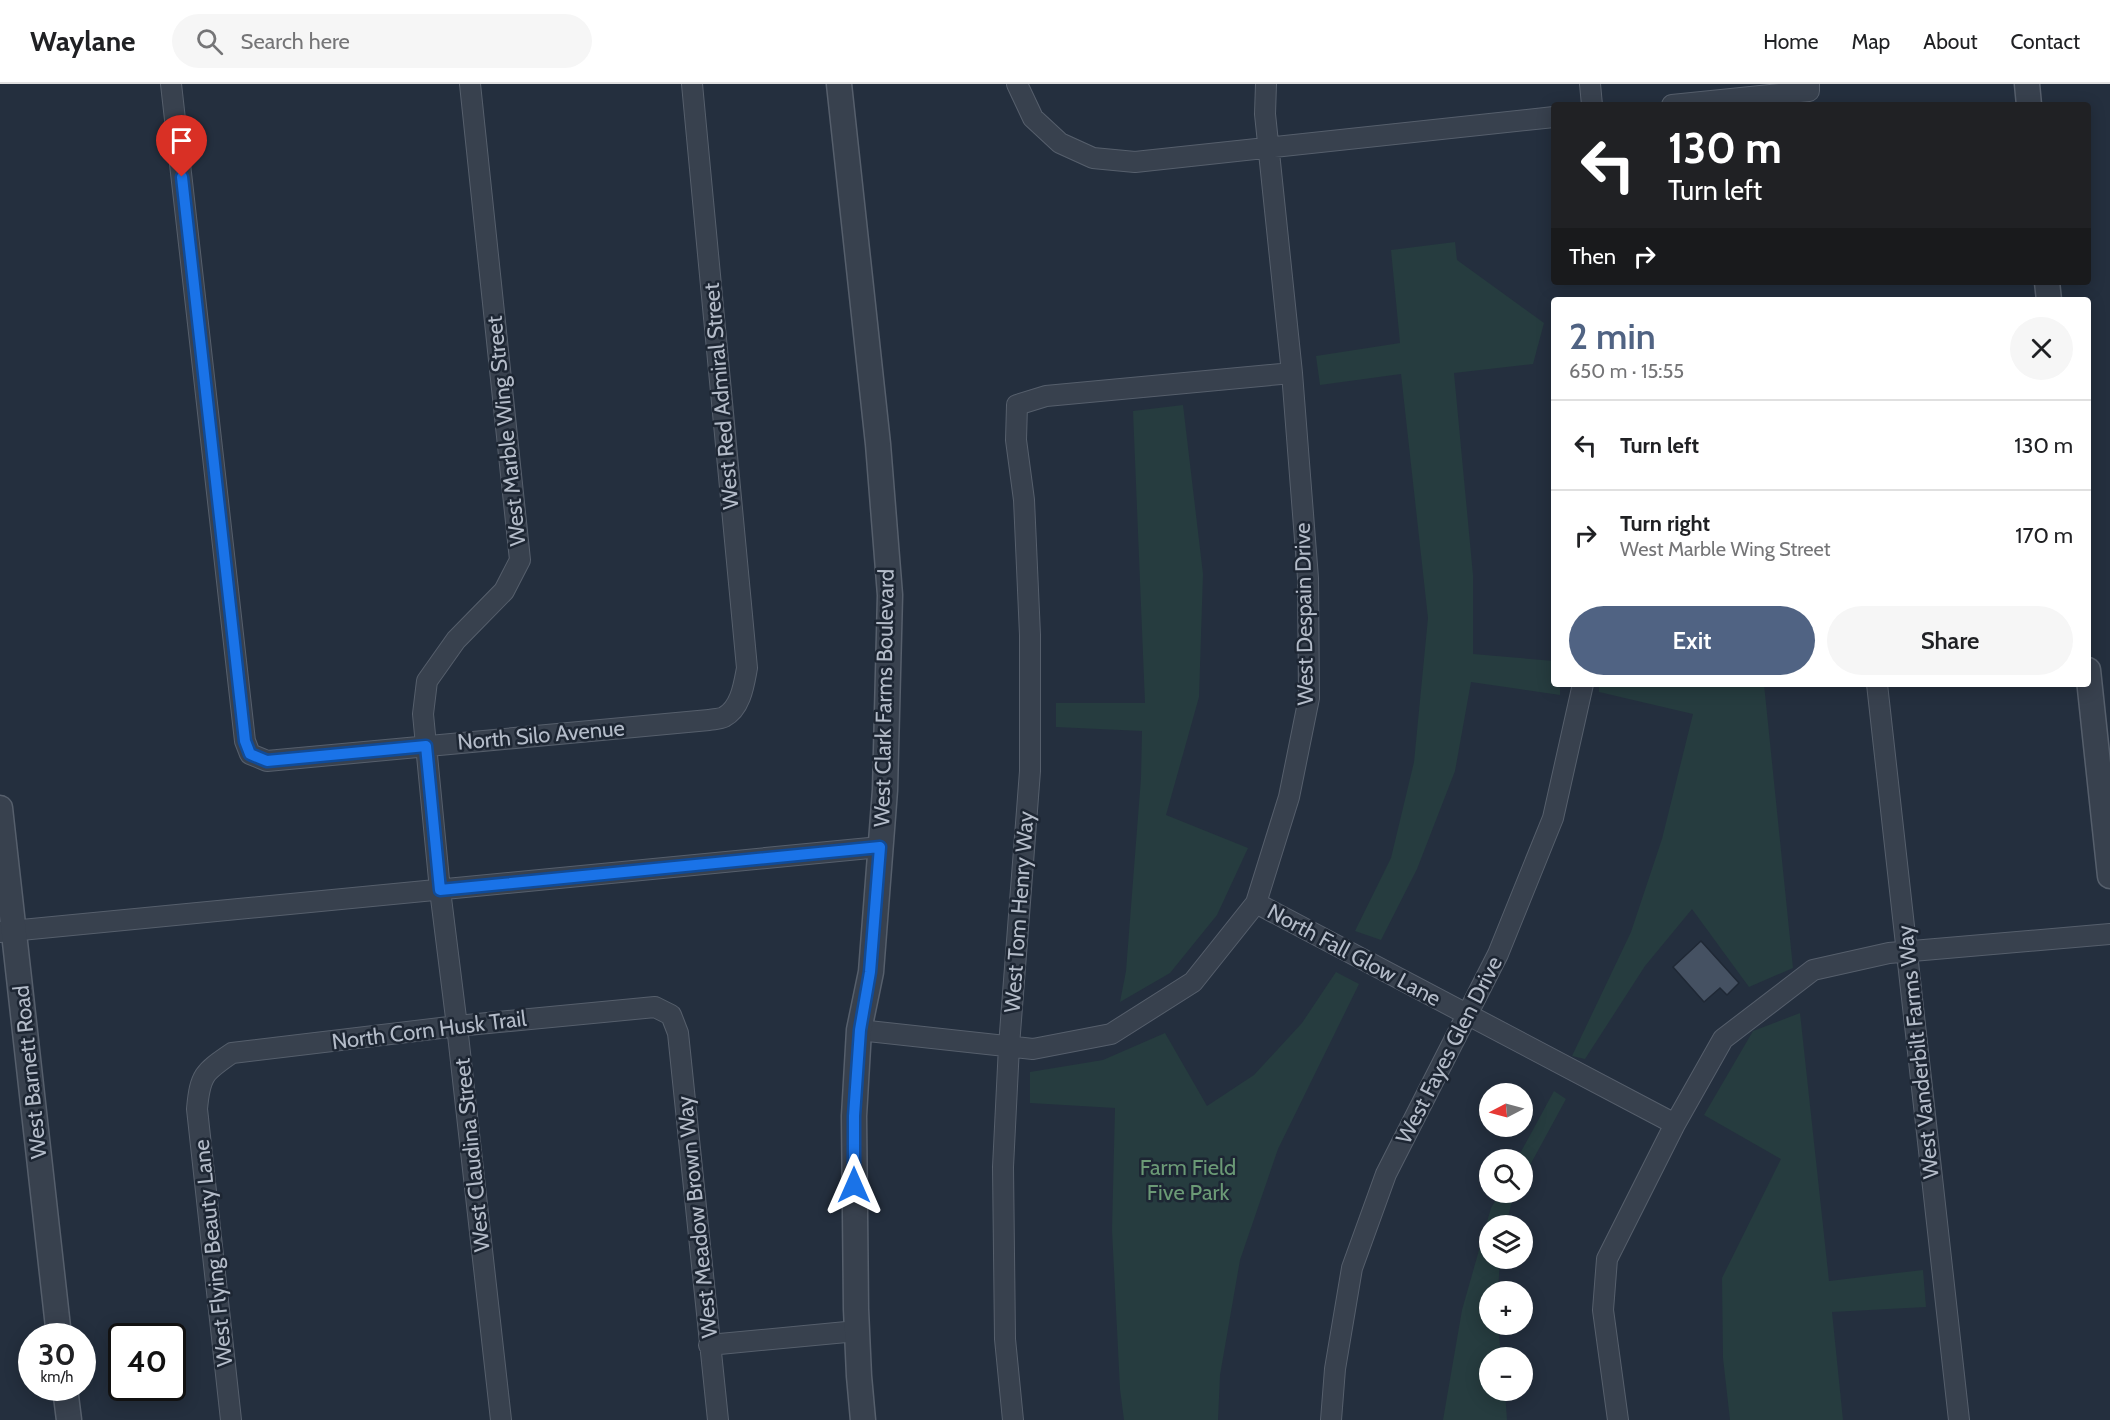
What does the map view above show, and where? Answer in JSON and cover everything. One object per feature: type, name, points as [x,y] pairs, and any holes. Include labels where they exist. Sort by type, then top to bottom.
[{"type":"street","name":"North Silo Avenue","points":[[171,84],[245,741],[250,754],[267,761],[709,720],[725,717],[736,705]]},
{"type":"street","name":"West Marble Wing Street","points":[[440,890],[423,714],[427,681],[456,640],[504,591],[520,560],[470,84]]},
{"type":"street","name":"West Red Admiral Street","points":[[692,84],[747,668],[743,690],[736,705]]},
{"type":"street","name":"West Clark Farms Boulevard","points":[[839,84],[878,444],[890,595],[885,790],[870,972],[860,1030],[854,1127],[857,1331],[863,1420]]},
{"type":"street","points":[[1017,84],[1033,118],[1060,142],[1093,158],[1135,162],[1551,117]]},
{"type":"street","name":"West Despain Drive","points":[[860,1030],[1033,1049],[1111,1034],[1192,982],[1256,903],[1289,797],[1309,698],[1308,578],[1292,373],[1264,114],[1266,84]]},
{"type":"street","points":[[1590,84],[1592,102]]},
{"type":"street","points":[[1701,102],[1809,91],[1809,84]]},
{"type":"street","points":[[2027,84],[2029,102]]},
{"type":"street","name":"West Tom Henry Way","points":[[1014,1420],[1004,1327],[1003,1167],[1009,1046],[1030,771],[1030,635],[1024,500],[1016,440],[1017,405],[1046,396],[1292,373]]},
{"type":"street","name":"West Fayes Glen Drive","points":[[1331,1420],[1335,1369],[1352,1268],[1386,1174],[1498,954],[1553,818],[1581,687]]},
{"type":"street","name":"West Vanderbilt Farms Way","points":[[1877,687],[1959,1420]]},
{"type":"street","points":[[2090,687],[2110,876]]},
{"type":"street","name":"West Barnett Road","points":[[0,808],[7,932],[57,1323]]},
{"type":"street","points":[[7,932],[880,847]]},
{"type":"street","name":"West Claudina Street","points":[[440,890],[501,1420]]},
{"type":"street","name":"North Fall Glow Lane","points":[[1256,903],[1675,1124]]},
{"type":"street","points":[[1618,1420],[1603,1311],[1607,1258],[1675,1124],[1723,1039],[1813,970],[1890,953],[2110,934]]},
{"type":"street","name":"North Corn Husk Trail","points":[[199,1086],[208,1069],[232,1053],[457,1026],[655,1007],[671,1015]]},
{"type":"street","name":"West Meadow Brown Way","points":[[671,1015],[678,1033],[718,1420]]},
{"type":"street","name":"West Flying Beauty Lane","points":[[199,1086],[197,1109],[231,1420]]},
{"type":"street","points":[[709,1345],[857,1331]]},
{"type":"street","points":[[67,1401],[69,1420]]},
{"type":"green space","points":[[1455,242],[1457,260],[1544,323],[1533,364],[1454,373],[1473,575],[1473,654],[1551,661],[1551,687],[1560,687],[1560,695],[1471,682],[1455,771],[1417,869],[1381,940],[1355,931],[1391,858],[1414,762],[1428,618],[1401,374],[1320,385],[1316,356],[1400,343],[1391,250]]},
{"type":"green space","points":[[1183,405],[1203,574],[1199,697],[1166,815],[1248,848],[1217,915],[1170,973],[1120,1002],[1126,971],[1141,778],[1142,731],[1056,727],[1056,703],[1145,703],[1133,411]]},
{"type":"green space","points":[[1599,687],[1764,687],[1793,968],[1749,987],[1692,909],[1645,966],[1585,1059],[1572,1056],[1631,932],[1662,839],[1693,714],[1599,692]]},
{"type":"green space","name":"Farm Field Five Park","points":[[1336,972],[1359,984],[1278,1149],[1240,1260],[1220,1375],[1218,1420],[1124,1420],[1120,1389],[1112,1230],[1115,1108],[1030,1103],[1030,1072],[1103,1060],[1165,1033],[1207,1106],[1254,1075],[1302,1023]]},
{"type":"green space","points":[[1800,1013],[1829,1281],[1923,1270],[1926,1307],[1832,1312],[1843,1420],[1730,1420],[1723,1358],[1722,1278],[1781,1159],[1704,1115],[1753,1031]]},
{"type":"green space","points":[[1554,1091],[1566,1099],[1533,1160],[1533,1149],[1522,1149],[1529,1137],[1533,1137],[1533,1130]]},
{"type":"green space","points":[[1494,1203],[1512,1203],[1508,1215],[1489,1215]]},
{"type":"green space","points":[[1479,1250],[1479,1269],[1499,1269],[1499,1281],[1479,1281],[1479,1335],[1499,1335],[1500,1347],[1479,1347],[1479,1401],[1506,1401],[1507,1420],[1443,1420],[1462,1310]]},
{"type":"building","points":[[1701,941],[1739,983],[1727,995],[1720,988],[1704,1002],[1673,967]]},
{"type":"route","points":[[182,177],[245,741],[250,754],[267,761],[426,746],[440,890],[880,847],[870,972],[860,1030],[854,1116],[854,1185]]}]
